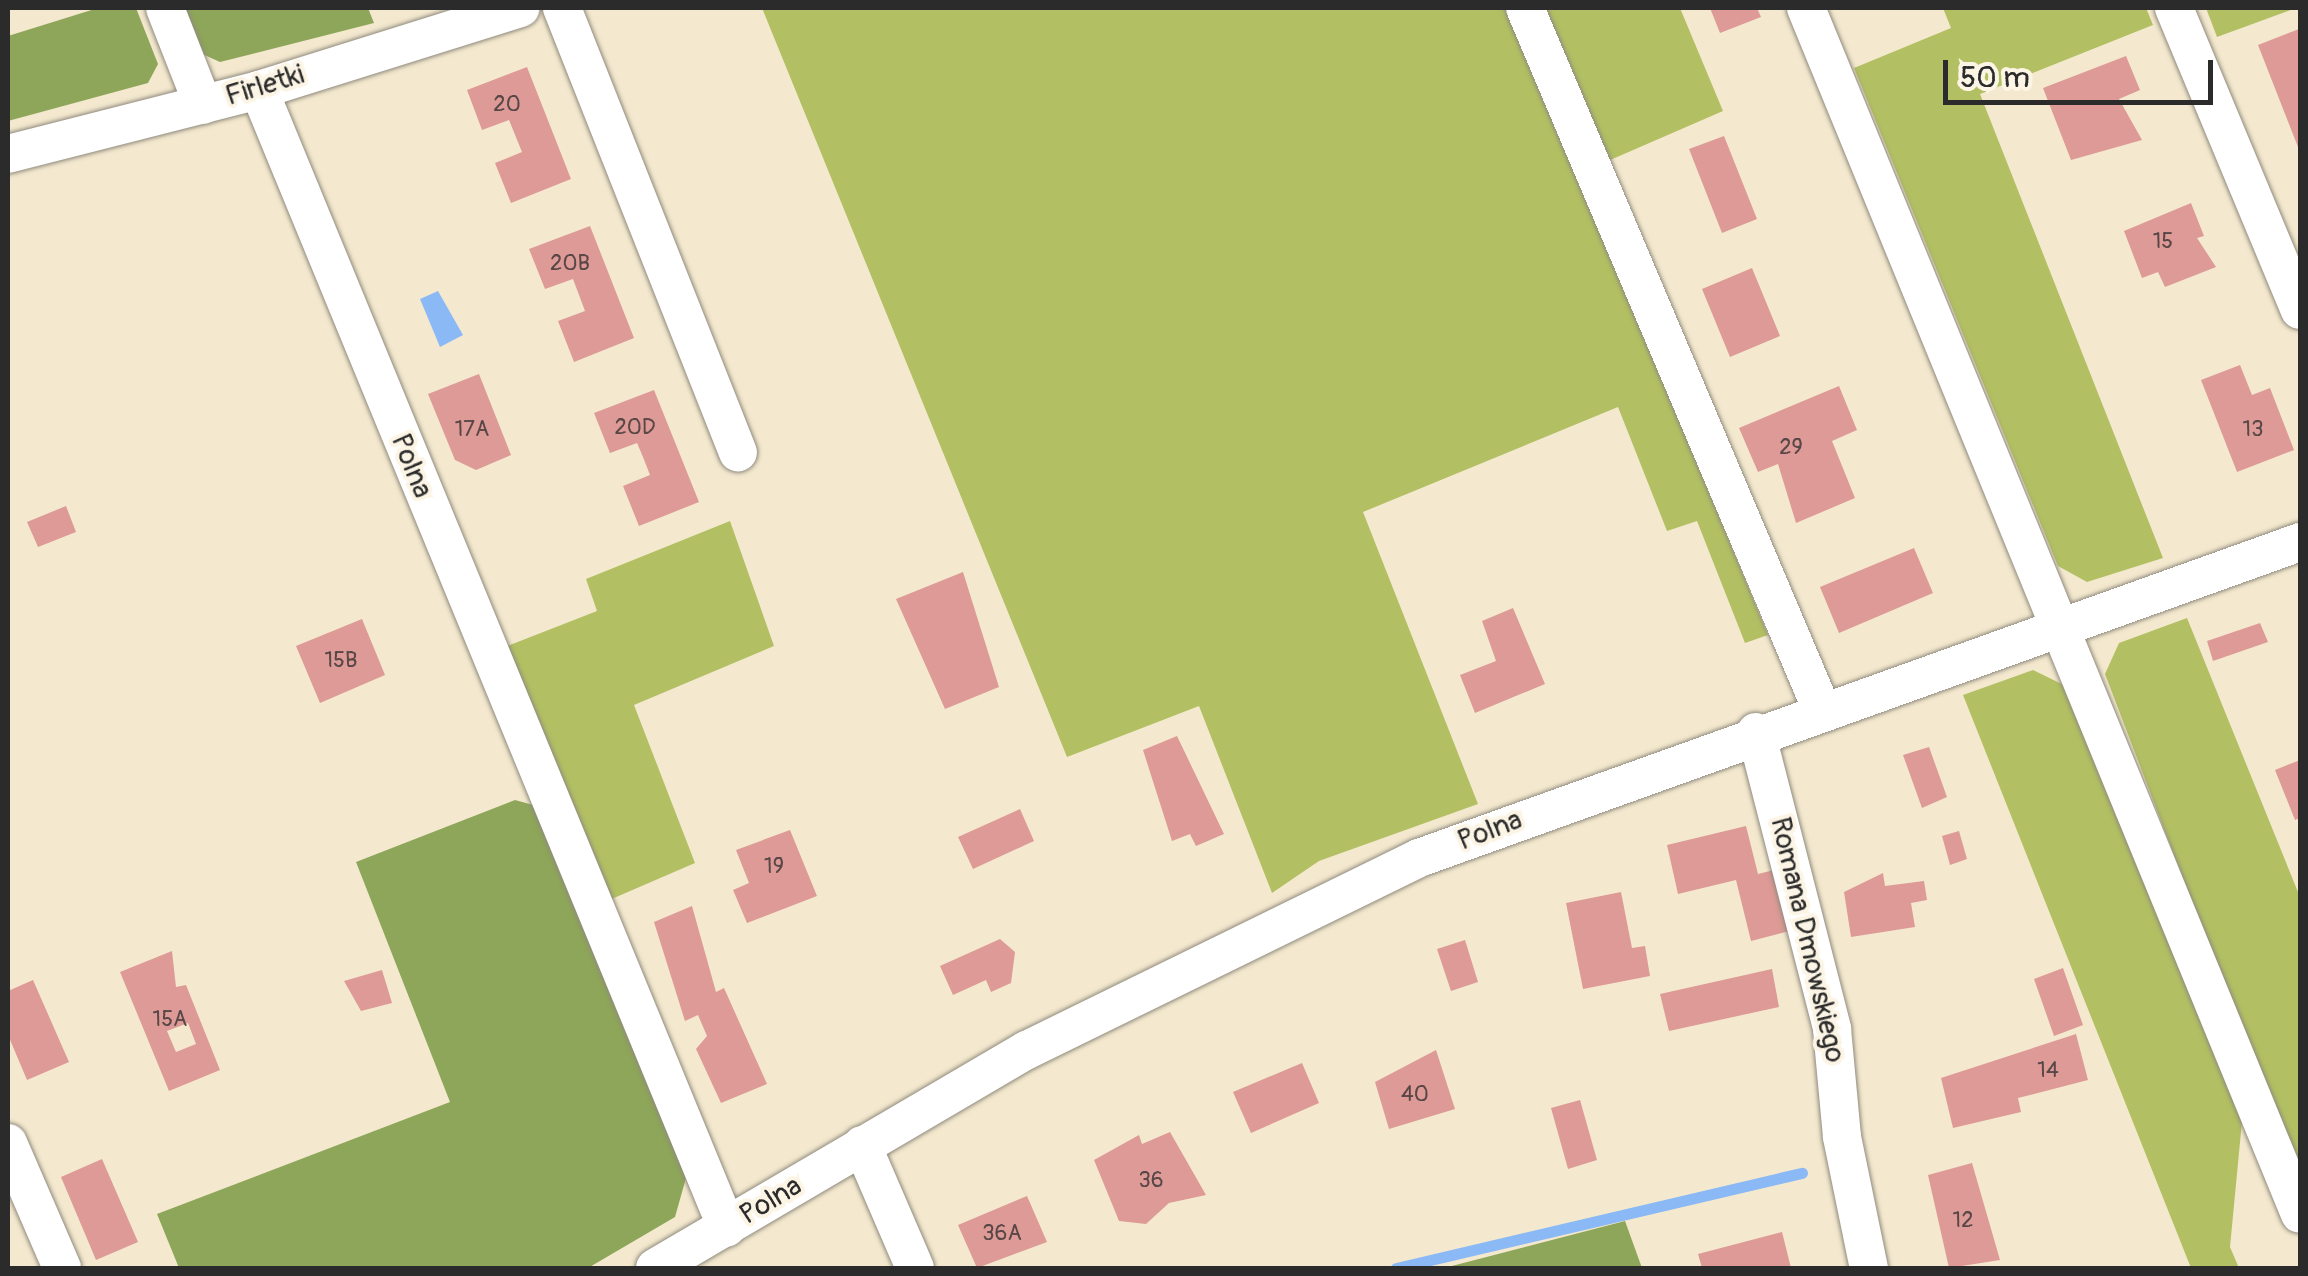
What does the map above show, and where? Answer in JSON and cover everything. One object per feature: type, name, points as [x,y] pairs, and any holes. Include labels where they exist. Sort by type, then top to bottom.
[{"type":"street","points":[[165,8],[203,105]]},
{"type":"street","name":"Firletki","points":[[8,154],[259,90],[520,8]]},
{"type":"street","points":[[562,8],[738,452]]},
{"type":"street","points":[[1524,8],[1822,708]]},
{"type":"street","points":[[1806,8],[2300,1214]]},
{"type":"street","points":[[2174,8],[2300,310]]},
{"type":"street","name":"Polna","points":[[259,90],[727,1228]]},
{"type":"street","name":"Polna","points":[[654,1268],[862,1145],[1135,994],[1419,858],[2060,622],[2300,542]]},
{"type":"street","name":"Romana Dmowskiego","points":[[1756,732],[1832,1029],[1842,1138],[1869,1268]]},
{"type":"street","points":[[8,1144],[62,1268]]},
{"type":"street","points":[[862,1145],[915,1268]]},
{"type":"green space","points":[[98,8],[136,8],[158,64],[148,83],[8,121],[8,36]]},
{"type":"green space","points":[[183,8],[368,8],[374,23],[220,62],[200,53]]},
{"type":"green space","points":[[762,8],[1680,8],[1723,111],[1578,174],[1768,635],[1745,643],[1697,521],[1667,531],[1618,407],[1363,512],[1478,804],[1319,861],[1272,893],[1199,706],[1067,757]]},
{"type":"green space","points":[[1943,8],[2146,8],[2153,25],[1980,94],[2163,558],[2087,582],[2058,566],[1854,68],[1951,28]]},
{"type":"green space","points":[[2206,8],[2296,8],[2217,37]]},
{"type":"green space","points":[[730,521],[774,646],[634,705],[695,863],[607,901],[502,648],[597,611],[586,579]]},
{"type":"green space","points":[[2187,618],[2300,897],[2300,1185],[2105,674],[2119,643]]},
{"type":"green space","points":[[2033,670],[2072,689],[2243,1111],[2230,1247],[2239,1268],[2191,1268],[1963,695]]},
{"type":"green space","points":[[515,800],[533,805],[686,1178],[675,1217],[588,1268],[179,1268],[157,1214],[450,1102],[356,862]]},
{"type":"green space","points":[[1625,1221],[1642,1268],[1448,1267]]},
{"type":"water","points":[[438,291],[463,335],[440,347],[420,299]]},
{"type":"building","points":[[1710,8],[1757,8],[1761,17],[1720,33]]},
{"type":"building","points":[[2299,29],[2300,146],[2298,147],[2258,45]]},
{"type":"building","points":[[2126,56],[2140,90],[2119,99],[2142,140],[2071,160],[2043,88]]},
{"type":"building","points":[[527,67],[571,179],[511,203],[495,163],[522,152],[509,120],[482,130],[467,90]]},
{"type":"building","points":[[1724,136],[1757,219],[1722,233],[1689,149]]},
{"type":"building","points":[[2191,203],[2204,236],[2197,238],[2216,267],[2165,287],[2158,272],[2142,278],[2124,231]]},
{"type":"building","points":[[590,226],[634,338],[574,362],[558,321],[585,311],[573,279],[545,289],[529,249]]},
{"type":"building","points":[[1752,268],[1780,336],[1730,357],[1702,289]]},
{"type":"building","points":[[2240,365],[2252,395],[2270,388],[2294,450],[2237,472],[2201,380]]},
{"type":"building","points":[[479,374],[511,455],[476,470],[455,460],[428,394]]},
{"type":"building","points":[[1839,386],[1857,430],[1832,441],[1855,498],[1796,523],[1778,464],[1758,472],[1739,428]]},
{"type":"building","points":[[654,390],[699,502],[639,526],[623,486],[650,475],[643,457],[637,443],[610,453],[594,413]]},
{"type":"building","points":[[66,506],[76,532],[38,547],[27,522]]},
{"type":"building","points":[[1914,548],[1933,593],[1839,633],[1820,587]]},
{"type":"building","points":[[963,572],[999,687],[945,709],[896,599]]},
{"type":"building","points":[[1513,608],[1545,684],[1475,713],[1460,675],[1496,661],[1482,621]]},
{"type":"building","points":[[362,619],[385,675],[320,703],[296,646]]},
{"type":"building","points":[[2260,623],[2268,642],[2213,661],[2207,641]]},
{"type":"building","points":[[1177,736],[1224,834],[1196,846],[1190,834],[1172,841],[1143,750]]},
{"type":"building","points":[[1929,747],[1947,797],[1922,808],[1903,755]]},
{"type":"building","points":[[2300,760],[2300,818],[2295,820],[2275,770]]},
{"type":"building","points":[[1020,809],[1034,841],[973,869],[958,837]]},
{"type":"building","points":[[1746,826],[1758,874],[1778,869],[1793,930],[1751,941],[1736,880],[1678,894],[1667,845]]},
{"type":"building","points":[[790,830],[817,896],[747,923],[733,890],[749,883],[736,850]]},
{"type":"building","points":[[1959,831],[1967,859],[1950,865],[1942,836]]},
{"type":"building","points":[[1883,873],[1885,886],[1924,881],[1927,900],[1911,903],[1915,927],[1851,937],[1844,892]]},
{"type":"building","points":[[1621,892],[1632,948],[1645,946],[1650,976],[1583,989],[1566,903]]},
{"type":"building","points":[[692,906],[716,992],[724,988],[767,1084],[721,1103],[696,1049],[707,1036],[698,1015],[685,1021],[654,922]]},
{"type":"building","points":[[1000,939],[1015,952],[1011,983],[991,992],[986,980],[953,995],[940,966]]},
{"type":"building","points":[[1465,940],[1478,982],[1451,991],[1437,949]]},
{"type":"building","points":[[172,951],[176,987],[186,985],[220,1070],[169,1091],[120,972]],"holes":[[[188,1023],[196,1044],[176,1052],[167,1031]]]},
{"type":"building","points":[[2063,968],[2083,1025],[2054,1036],[2034,979]]},
{"type":"building","points":[[1772,969],[1779,1007],[1669,1031],[1660,994]]},
{"type":"building","points":[[382,970],[392,1003],[361,1011],[344,981]]},
{"type":"building","points":[[33,980],[69,1062],[27,1080],[8,1035],[8,991]]},
{"type":"building","points":[[2076,1034],[2088,1080],[2018,1098],[2021,1112],[1953,1128],[1941,1078]]},
{"type":"building","points":[[1436,1050],[1455,1109],[1389,1129],[1375,1082]]},
{"type":"building","points":[[1302,1063],[1319,1103],[1251,1133],[1233,1092]]},
{"type":"building","points":[[1580,1100],[1597,1160],[1568,1169],[1551,1108]]},
{"type":"building","points":[[1170,1132],[1206,1195],[1169,1203],[1146,1224],[1119,1221],[1094,1160],[1139,1135],[1142,1144]]},
{"type":"building","points":[[102,1159],[138,1242],[96,1260],[61,1177]]},
{"type":"building","points":[[1972,1163],[2000,1260],[1949,1268],[1928,1175]]},
{"type":"building","points":[[1027,1196],[1047,1242],[977,1268],[958,1225]]},
{"type":"building","points":[[1782,1232],[1791,1268],[1702,1268],[1698,1254]]},
{"type":"waterway","points":[[1396,1268],[1802,1173]]}]
